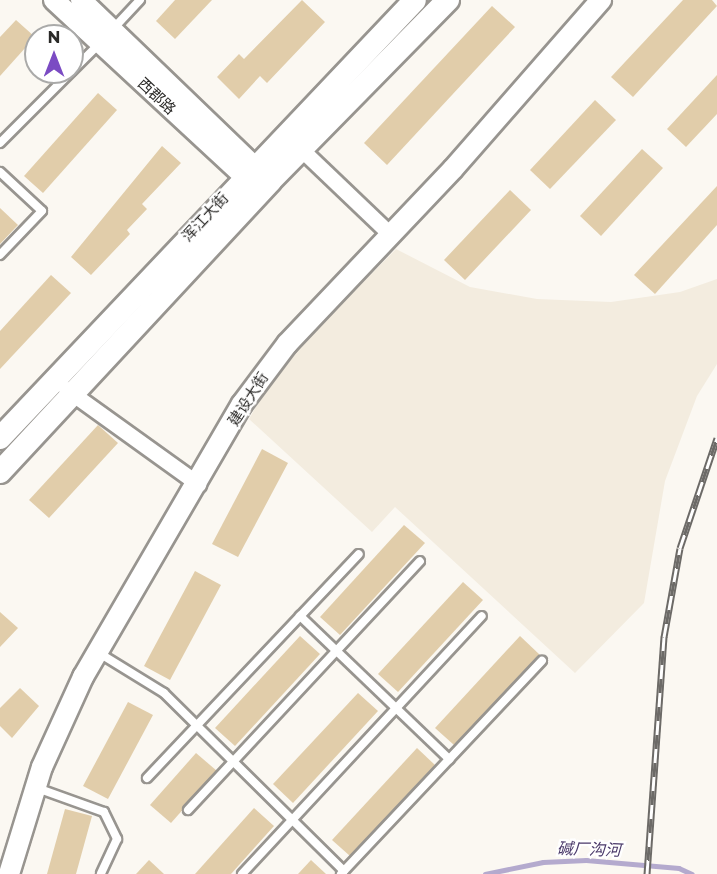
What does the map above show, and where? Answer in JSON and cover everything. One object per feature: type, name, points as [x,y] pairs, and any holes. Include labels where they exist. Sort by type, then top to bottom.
[{"type":"main road","name":"浑江大街","points":[[0,438],[54,380],[257,179],[415,0]]},
{"type":"main road","points":[[0,472],[72,394],[257,179],[301,149],[448,0]]},
{"type":"street","name":"西郡路","points":[[54,0],[106,37],[257,179]]},
{"type":"street","name":"西郡路","points":[[81,0],[106,37]]},
{"type":"street","name":"建设大街","points":[[9,874],[36,787],[98,652],[198,484],[242,404],[287,344],[391,235],[601,0]]},
{"type":"street","points":[[301,149],[391,235]]},
{"type":"street","points":[[54,380],[198,484]]},
{"type":"lane","points":[[84,60],[140,0]]},
{"type":"lane","points":[[0,143],[60,84]]},
{"type":"lane","points":[[0,255],[42,212],[1,175]]},
{"type":"lane","points":[[147,778],[359,554]]},
{"type":"lane","points":[[188,810],[231,761],[420,561]]},
{"type":"lane","points":[[300,616],[449,759]]},
{"type":"lane","points":[[242,874],[482,616]]},
{"type":"lane","points":[[98,652],[164,693],[342,873],[542,661]]},
{"type":"lane","points":[[36,787],[104,812],[117,839],[101,874]]},
{"type":"shaded area","points":[[396,249],[470,287],[537,299],[611,302],[680,292],[717,279],[717,364],[697,396],[665,481],[644,603],[575,673],[395,507],[372,532],[249,419],[277,370]]},
{"type":"building","points":[[175,0],[212,0],[175,39],[156,21]]},
{"type":"building","points":[[302,0],[325,22],[267,83],[260,76],[239,99],[217,77],[239,54],[244,59]]},
{"type":"building","points":[[683,0],[712,0],[717,6],[633,97],[611,77]]},
{"type":"building","points":[[492,6],[515,27],[387,165],[364,143]]},
{"type":"building","points":[[16,20],[24,27],[24,49],[0,76],[0,37]]},
{"type":"building","points":[[717,75],[717,114],[686,147],[667,129]]},
{"type":"building","points":[[98,93],[117,110],[43,193],[24,176]]},
{"type":"building","points":[[595,100],[616,120],[550,189],[530,170]]},
{"type":"building","points":[[162,146],[181,163],[142,204],[147,209],[127,230],[130,234],[91,275],[71,257]]},
{"type":"building","points":[[642,149],[663,168],[601,236],[580,216]]},
{"type":"building","points":[[717,186],[717,225],[655,294],[634,275]]},
{"type":"building","points":[[510,190],[531,210],[465,280],[444,260]]},
{"type":"building","points":[[0,208],[18,225],[0,244]]},
{"type":"building","points":[[51,275],[71,293],[0,369],[0,331]]},
{"type":"building","points":[[98,425],[118,443],[49,518],[29,500]]},
{"type":"building","points":[[262,449],[288,463],[238,557],[212,544]]},
{"type":"building","points":[[404,525],[425,543],[340,635],[320,617]]},
{"type":"building","points":[[195,571],[221,585],[170,680],[144,666]]},
{"type":"building","points":[[463,582],[483,600],[398,692],[378,674]]},
{"type":"building","points":[[0,612],[18,628],[0,647]]},
{"type":"building","points":[[300,636],[320,654],[235,746],[215,728]]},
{"type":"building","points":[[520,636],[540,655],[454,745],[435,728]]},
{"type":"building","points":[[20,688],[39,706],[12,738],[0,726],[0,708]]},
{"type":"building","points":[[358,693],[378,711],[293,803],[273,784]]},
{"type":"building","points":[[128,702],[153,715],[108,799],[83,786]]},
{"type":"building","points":[[417,748],[435,765],[350,856],[332,840]]},
{"type":"building","points":[[196,753],[217,771],[171,823],[150,805]]},
{"type":"building","points":[[254,808],[274,826],[231,874],[195,874]]},
{"type":"building","points":[[65,809],[92,816],[76,874],[47,874]]},
{"type":"building","points":[[149,860],[164,874],[136,874]]},
{"type":"building","points":[[311,860],[326,874],[298,874]]},
{"type":"waterway","name":"碱厂沟河","points":[[485,874],[543,862],[586,860],[679,868],[692,874]]},
{"type":"railway","points":[[647,874],[664,637],[680,548],[717,438]]}]
